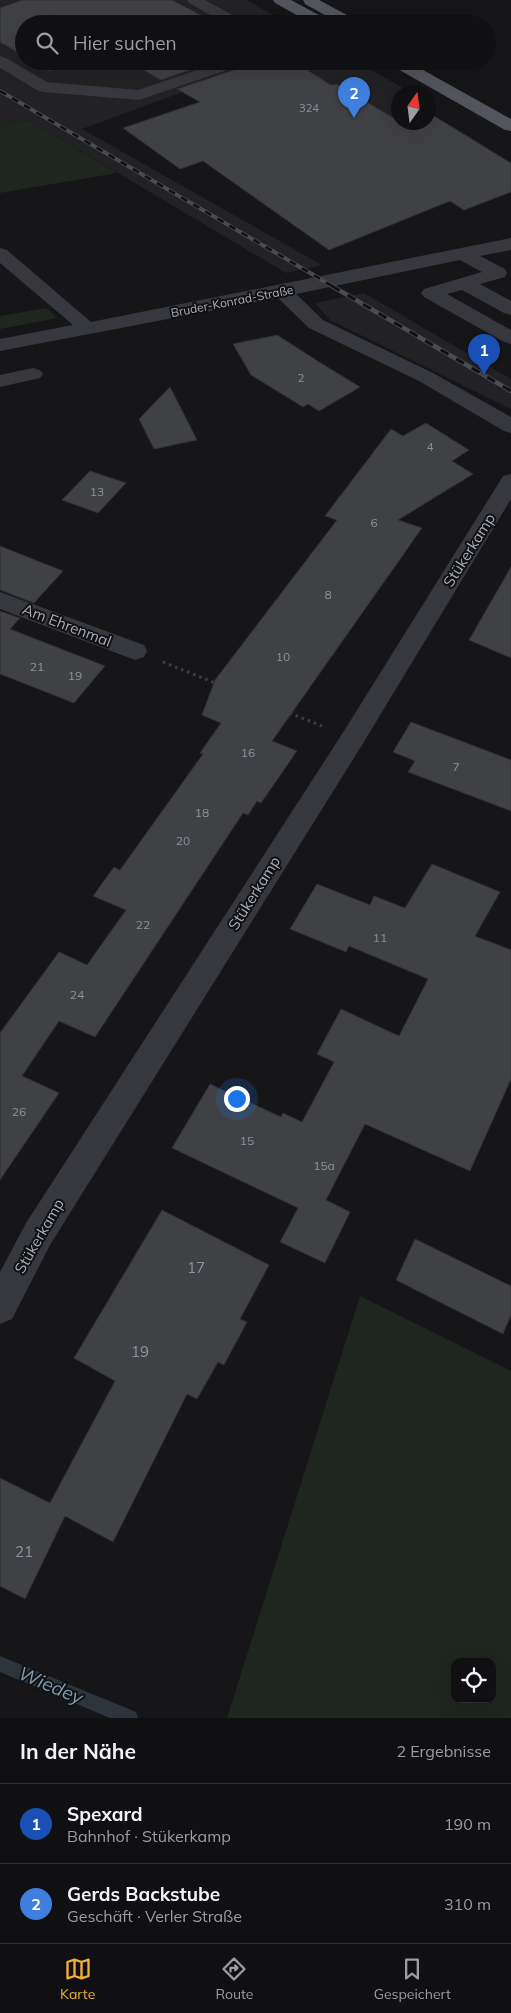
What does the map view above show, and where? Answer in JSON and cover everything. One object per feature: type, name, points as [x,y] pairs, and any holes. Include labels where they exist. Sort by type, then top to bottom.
[{"type":"main road","points":[[280,0],[308,15]]},
{"type":"main road","points":[[308,0],[336,15]]},
{"type":"main road","points":[[411,70],[511,126]]},
{"type":"main road","points":[[440,70],[511,110]]},
{"type":"street","points":[[194,0],[222,15]]},
{"type":"street","points":[[0,61],[43,87],[139,96],[213,70]]},
{"type":"street","name":"Bruder-Konrad-Straße","points":[[463,254],[511,232]]},
{"type":"street","name":"Bruder-Konrad-Straße","points":[[0,345],[282,291],[511,244]]},
{"type":"street","points":[[0,254],[76,317],[86,328]]},
{"type":"street","points":[[463,254],[498,273],[431,293],[510,338]]},
{"type":"street","points":[[464,283],[511,309]]},
{"type":"street","points":[[282,291],[316,324],[426,376],[511,426]]},
{"type":"street","points":[[0,380],[33,374]]},
{"type":"street","name":"Stükerkamp","points":[[0,1307],[38,1234],[353,738],[510,484]]},
{"type":"street","name":"Am Ehrenmal","points":[[0,600],[135,651]]},
{"type":"path","points":[[135,651],[353,738]]},
{"type":"shaded area","points":[[0,0],[247,0],[273,15],[15,15],[15,70],[371,70],[398,85],[391,85],[391,120],[218,79],[82,129],[322,265],[286,273],[29,120],[0,125]]},
{"type":"shaded area","points":[[29,120],[117,173],[0,193],[0,125]]},
{"type":"shaded area","points":[[364,293],[511,379],[511,409],[330,320],[315,303]]},
{"type":"shaded area","points":[[46,308],[58,318],[0,329],[0,316]]},
{"type":"shaded area","points":[[360,1296],[511,1371],[511,1718],[227,1718]]},
{"type":"building","points":[[22,0],[172,0],[201,15],[15,15],[15,51],[0,42],[0,8]]},
{"type":"building","points":[[144,70],[190,70],[161,80]]},
{"type":"building","points":[[234,70],[307,70],[331,85],[337,84],[391,116],[391,130],[436,130],[436,117],[511,163],[511,192],[464,210],[450,201],[329,250],[203,161],[180,169],[123,128],[200,102],[177,89]]},
{"type":"building","points":[[277,335],[360,387],[319,411],[308,404],[303,407],[251,375],[233,344]]},
{"type":"building","points":[[170,387],[197,440],[154,449],[139,419]]},
{"type":"building","points":[[426,423],[469,450],[452,461],[473,474],[398,520],[422,528],[272,741],[297,751],[261,803],[257,801],[248,815],[243,813],[95,1037],[59,1021],[22,1076],[59,1093],[0,1180],[0,1033],[59,952],[87,965],[126,910],[93,896],[114,867],[120,870],[203,754],[200,753],[221,723],[202,715],[215,680],[337,520],[325,516],[391,429],[403,436]]},
{"type":"building","points":[[90,471],[126,483],[98,513],[62,500]]},
{"type":"building","points":[[0,546],[63,571],[34,603],[0,590]]},
{"type":"building","points":[[511,567],[511,658],[469,640]]},
{"type":"building","points":[[0,611],[20,618],[10,629],[105,666],[74,703],[0,674]]},
{"type":"building","points":[[411,722],[511,760],[511,811],[408,772],[415,761],[393,752]]},
{"type":"building","points":[[432,864],[500,892],[475,936],[511,950],[511,1079],[470,1171],[365,1124],[326,1200],[350,1212],[325,1263],[280,1242],[298,1208],[172,1148],[210,1084],[281,1117],[283,1113],[302,1122],[334,1062],[317,1054],[341,1009],[399,1036],[428,979],[349,946],[346,952],[290,929],[317,884],[370,905],[374,896],[405,908]]},
{"type":"building","points":[[162,1210],[269,1265],[240,1319],[247,1322],[224,1365],[218,1362],[197,1399],[187,1394],[113,1542],[65,1516],[25,1599],[0,1586],[0,1478],[50,1503],[115,1381],[74,1358]]},
{"type":"building","points":[[415,1239],[511,1286],[511,1315],[503,1334],[396,1280]]},
{"type":"waterway","name":"Wiedey","points":[[0,1664],[130,1718]]},
{"type":"railway","points":[[0,91],[334,287]]},
{"type":"railway","points":[[332,286],[511,391]]},
{"type":"place","name":"Gerds Backstube","points":[[354,118]]},
{"type":"place","name":"Spexard","points":[[484,375]]}]
